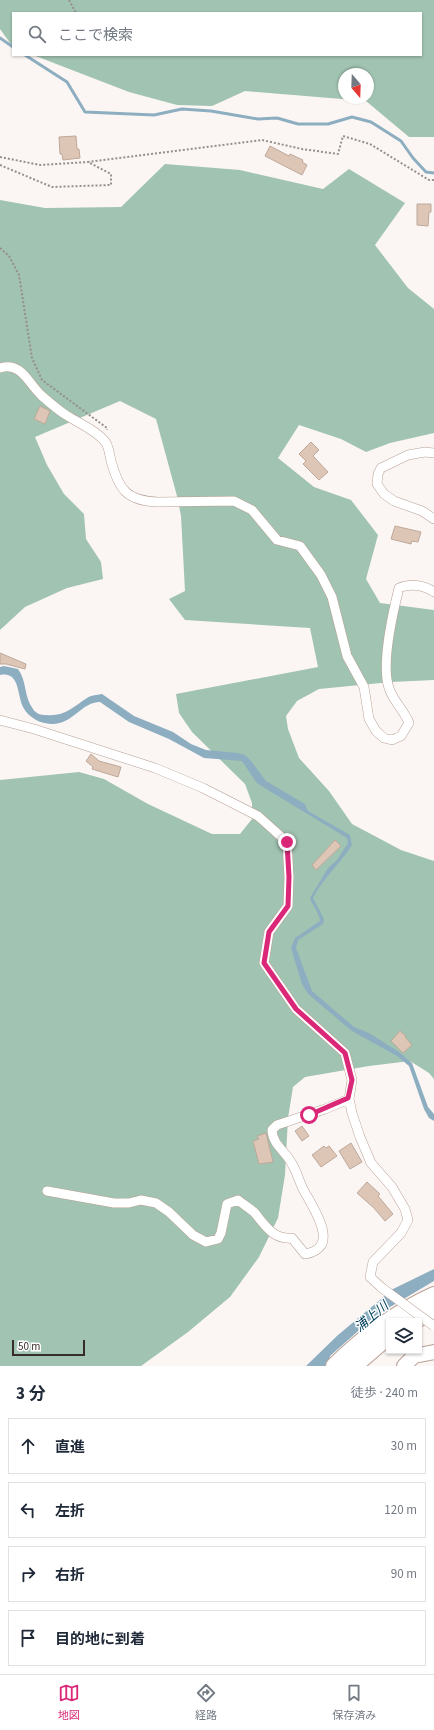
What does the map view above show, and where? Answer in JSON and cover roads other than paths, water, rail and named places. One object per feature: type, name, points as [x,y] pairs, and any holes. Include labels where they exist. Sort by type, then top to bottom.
[{"type":"highway","points":[[334,1366],[374,1329],[398,1314],[434,1295]]},
{"type":"highway","points":[[419,1318],[434,1310]]},
{"type":"highway","points":[[354,1366],[386,1339]]},
{"type":"main road","points":[[404,1366],[414,1356],[434,1352]]},
{"type":"street","points":[[0,368],[14,368],[24,374],[40,395],[64,414],[94,433],[106,444],[115,477],[122,490],[132,496],[146,502],[234,500],[252,510],[277,540],[300,546],[321,575],[332,598],[347,656],[364,687],[370,719],[376,731],[384,738],[392,740],[401,736],[409,723],[406,714],[389,690],[387,682],[387,661],[390,635],[394,607],[399,588],[407,585],[415,585],[434,592]]},
{"type":"street","points":[[434,453],[425,452],[408,455],[381,468],[378,474],[378,484],[384,494],[394,501],[422,511],[434,519]]},
{"type":"street","points":[[0,720],[34,728],[155,768],[203,788],[258,816],[287,842],[289,877],[288,906],[269,932],[264,963],[296,1009],[345,1053],[352,1080],[348,1098],[360,1137],[371,1163],[392,1187],[405,1209],[408,1220],[401,1233],[373,1262],[370,1277],[382,1288],[434,1326]]},
{"type":"street","points":[[47,1191],[114,1203],[129,1203],[141,1200],[156,1203],[169,1212],[193,1235],[206,1242],[218,1239],[221,1233],[227,1204],[238,1200],[253,1211],[270,1232],[284,1239],[292,1238],[305,1254],[314,1253],[321,1247],[324,1241],[318,1215],[302,1188],[292,1163],[276,1144],[272,1130],[277,1125],[326,1109],[348,1098]]},
{"type":"water","points":[[4,666],[18,669],[23,679],[30,705],[37,713],[52,715],[63,713],[89,697],[102,694],[134,716],[173,732],[191,744],[206,750],[245,755],[266,781],[305,804],[308,811],[350,835],[352,845],[313,898],[324,919],[323,924],[298,940],[296,948],[312,991],[354,1027],[369,1033],[399,1052],[412,1063],[428,1107],[434,1114],[434,1121],[429,1118],[424,1109],[409,1066],[397,1056],[352,1031],[308,994],[302,984],[291,948],[295,938],[320,921],[310,898],[328,868],[337,860],[348,843],[347,838],[256,782],[242,761],[204,758],[169,739],[129,722],[100,702],[87,706],[65,721],[59,723],[51,724],[38,721],[30,716],[24,709],[17,685],[14,680],[6,675],[0,675],[0,667]]},
{"type":"water","name":"浦上川","points":[[434,1269],[434,1281],[375,1316],[330,1356],[328,1366],[306,1366],[338,1335],[393,1289]]},
{"type":"waterway","points":[[0,38],[12,46]]},
{"type":"waterway","points":[[27,56],[67,82],[85,112],[154,115],[182,109],[211,111],[258,119],[277,118],[298,124],[328,124],[352,117],[371,122],[401,141],[413,158],[426,172],[434,173]]}]
